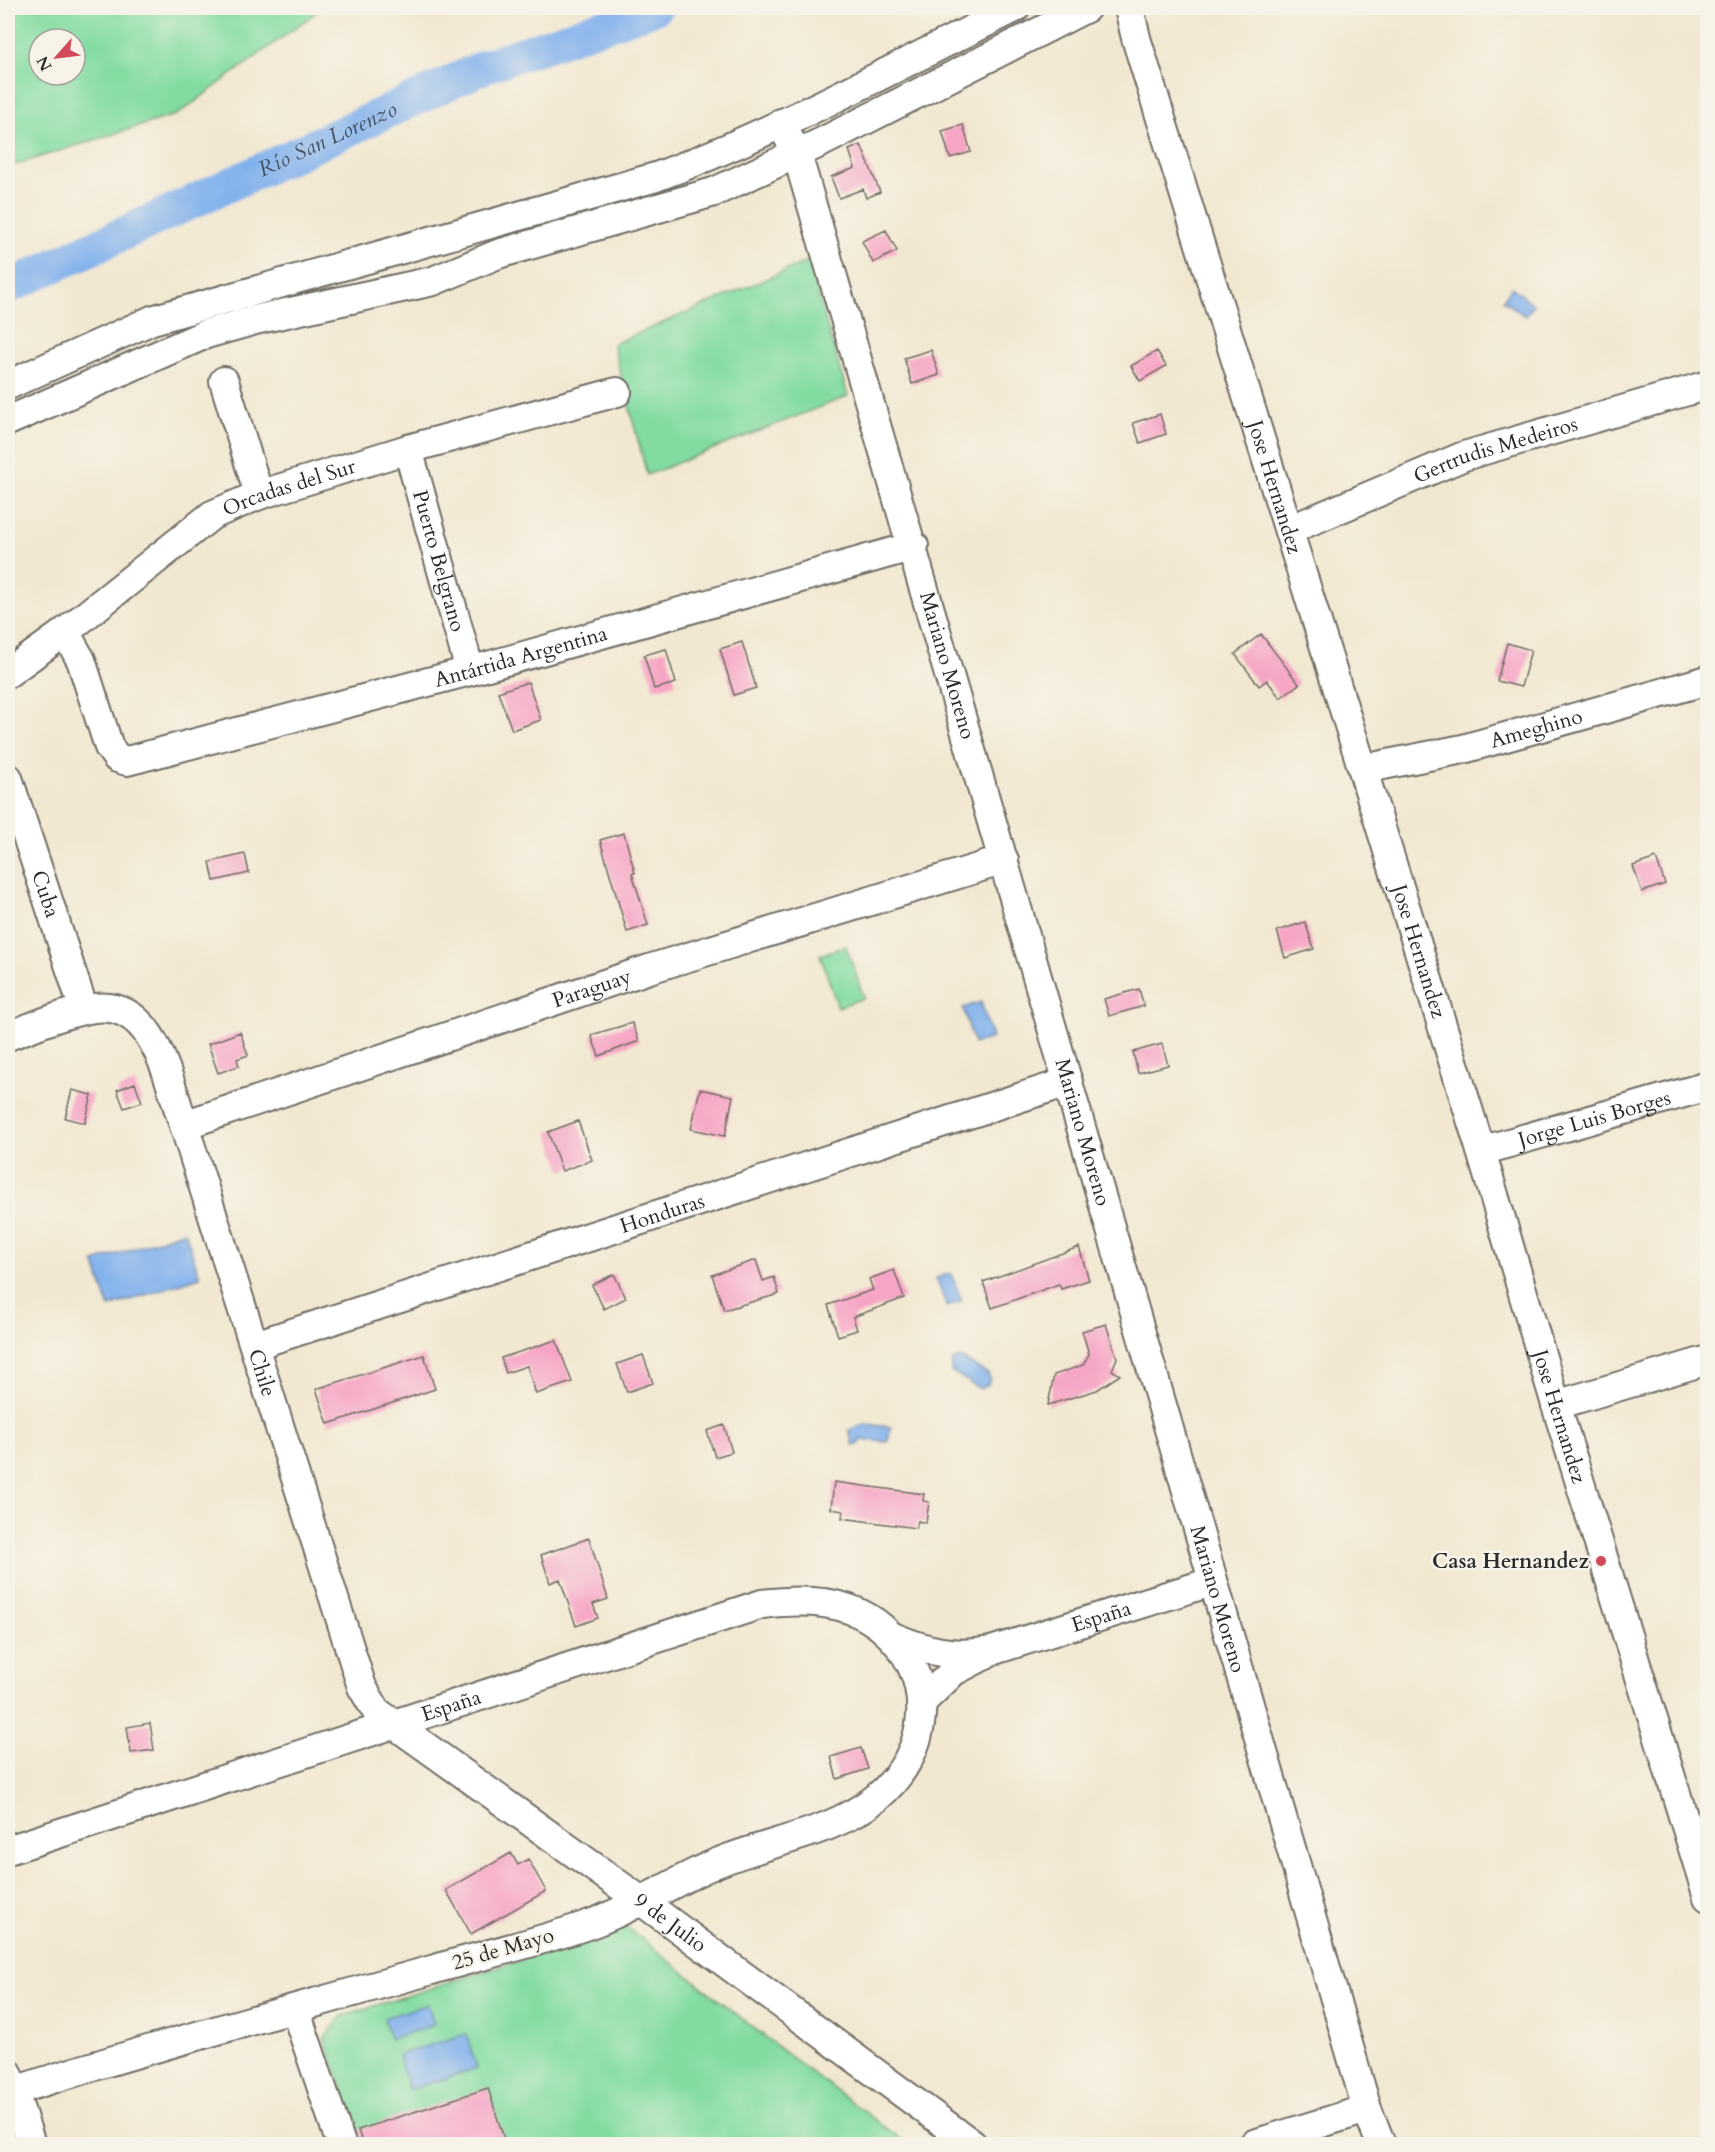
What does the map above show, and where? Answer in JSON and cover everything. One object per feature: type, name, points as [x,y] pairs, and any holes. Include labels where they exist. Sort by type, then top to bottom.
[{"type":"street","points":[[8,385],[152,320],[656,177],[696,162],[781,123],[1015,8]]},
{"type":"street","points":[[8,421],[206,334],[259,319],[433,281],[498,254],[714,192],[797,154],[1086,8]]},
{"type":"street","name":"Jose Hernandez","points":[[1129,8],[1136,38],[1481,1151],[1556,1405],[1707,1897]]},
{"type":"street","name":"Mariano Moreno","points":[[781,123],[797,154],[914,546],[1211,1582],[1366,2109],[1381,2145]]},
{"type":"street","points":[[224,381],[259,495]]},
{"type":"street","name":"Gertrudis Medeiros","points":[[1289,530],[1464,456],[1707,385]]},
{"type":"street","name":"Orcadas del Sur","points":[[8,673],[65,632],[212,515],[259,495],[408,449],[617,392]]},
{"type":"street","name":"Puerto Belgrano","points":[[408,449],[470,671]]},
{"type":"street","name":"Antártida Argentina","points":[[65,632],[81,660],[109,747],[117,758],[127,761],[470,671],[914,546]]},
{"type":"street","name":"Ameghino","points":[[1363,769],[1464,749],[1707,680]]},
{"type":"street","name":"Cuba","points":[[8,778],[84,1010]]},
{"type":"street","name":"Paraguay","points":[[184,1125],[650,969],[1004,860]]},
{"type":"street","name":"Chile","points":[[8,1036],[84,1010],[111,1008],[132,1014],[154,1044],[184,1125],[362,1687],[369,1700]]},
{"type":"street","name":"Honduras","points":[[255,1345],[1068,1082]]},
{"type":"street","name":"Jorge Luis Borges","points":[[1481,1151],[1707,1086]]},
{"type":"street","points":[[1556,1405],[1707,1360]]},
{"type":"street","name":"España","points":[[893,1637],[920,1648],[947,1655],[967,1656],[991,1651],[1211,1582]]},
{"type":"street","name":"España","points":[[8,1850],[762,1604],[788,1601],[840,1606],[859,1612],[893,1637],[904,1650],[914,1671],[923,1701],[954,1671],[991,1651]]},
{"type":"street","name":"9 de Julio","points":[[369,1700],[377,1712],[640,1900],[972,2145]]},
{"type":"street","name":"25 de Mayo","points":[[10,2086],[294,2009],[588,1925],[674,1881],[732,1857],[826,1826],[874,1799],[906,1766],[914,1751],[923,1701]]},
{"type":"street","points":[[294,2009],[341,2145]]},
{"type":"street","points":[[10,2086],[31,2145]]},
{"type":"street","points":[[1254,2145],[1366,2109]]},
{"type":"green space","points":[[8,8],[322,8],[178,114],[8,167]]},
{"type":"green space","points":[[808,261],[848,396],[647,475],[613,344]]},
{"type":"green space","points":[[846,946],[864,998],[838,1007],[820,955]]},
{"type":"green space","points":[[627,1927],[788,2055],[908,2144],[363,2144],[324,2039],[342,2016]]},
{"type":"water","points":[[1512,287],[1534,305],[1525,316],[1503,300]]},
{"type":"water","points":[[981,1002],[992,1038],[974,1044],[963,1008]]},
{"type":"water","points":[[185,1231],[200,1277],[109,1307],[94,1262]]},
{"type":"water","points":[[951,1273],[962,1301],[947,1307],[936,1278]]},
{"type":"water","points":[[961,1358],[988,1374],[990,1378],[988,1385],[981,1389],[951,1372],[952,1361]]},
{"type":"water","points":[[865,1424],[891,1427],[888,1442],[859,1440],[860,1444],[853,1446],[849,1430]]},
{"type":"water","points":[[428,2004],[434,2025],[390,2039],[384,2018]]},
{"type":"water","points":[[466,2034],[477,2068],[409,2090],[398,2055]]},
{"type":"building","points":[[963,125],[971,152],[950,158],[942,131]]},
{"type":"building","points":[[861,145],[880,192],[866,198],[863,189],[839,198],[831,177],[855,168],[849,150]]},
{"type":"building","points":[[886,230],[897,251],[873,263],[862,241]]},
{"type":"building","points":[[931,350],[939,375],[912,384],[904,358]]},
{"type":"building","points":[[1157,351],[1166,366],[1140,381],[1131,366]]},
{"type":"building","points":[[1160,414],[1166,434],[1140,443],[1133,423]]},
{"type":"building","points":[[1261,634],[1299,684],[1280,698],[1267,680],[1259,686],[1235,654]]},
{"type":"building","points":[[742,642],[756,688],[734,695],[720,649]]},
{"type":"building","points":[[1507,643],[1531,650],[1521,687],[1497,681]]},
{"type":"building","points":[[666,649],[676,683],[654,689],[644,655]]},
{"type":"building","points":[[528,682],[541,720],[512,730],[498,692]]},
{"type":"building","points":[[624,833],[635,873],[632,873],[648,925],[627,932],[600,840]]},
{"type":"building","points":[[245,854],[249,873],[214,881],[210,862]]},
{"type":"building","points":[[1656,858],[1665,884],[1642,892],[1633,866]]},
{"type":"building","points":[[1305,922],[1314,949],[1285,958],[1277,931]]},
{"type":"building","points":[[1139,989],[1144,1006],[1109,1016],[1104,999]]},
{"type":"building","points":[[632,1023],[639,1041],[599,1056],[591,1035]]},
{"type":"building","points":[[240,1032],[248,1055],[237,1059],[239,1066],[218,1073],[208,1044]]},
{"type":"building","points":[[1162,1044],[1168,1065],[1138,1073],[1133,1052]]},
{"type":"building","points":[[135,1083],[142,1102],[124,1108],[117,1090]]},
{"type":"building","points":[[700,1089],[733,1096],[725,1136],[691,1129]]},
{"type":"building","points":[[72,1090],[92,1095],[85,1123],[65,1118]]},
{"type":"building","points":[[578,1121],[592,1160],[562,1171],[548,1132]]},
{"type":"building","points":[[1079,1247],[1089,1280],[1061,1289],[1059,1284],[992,1308],[983,1282]]},
{"type":"building","points":[[756,1260],[763,1281],[774,1277],[779,1294],[724,1310],[712,1275]]},
{"type":"building","points":[[894,1270],[904,1298],[853,1317],[857,1330],[838,1336],[828,1305],[873,1290],[869,1279]]},
{"type":"building","points":[[614,1274],[626,1298],[604,1309],[592,1285]]},
{"type":"building","points":[[1106,1324],[1117,1358],[1112,1370],[1120,1375],[1097,1390],[1048,1405],[1054,1375],[1083,1365],[1089,1354],[1082,1331]]},
{"type":"building","points":[[556,1340],[572,1382],[536,1394],[527,1366],[506,1373],[501,1358]]},
{"type":"building","points":[[424,1355],[435,1389],[328,1424],[316,1389]]},
{"type":"building","points":[[643,1355],[653,1383],[627,1392],[617,1364]]},
{"type":"building","points":[[724,1425],[732,1452],[715,1457],[707,1431]]},
{"type":"building","points":[[834,1482],[924,1494],[923,1501],[929,1502],[926,1523],[918,1521],[916,1528],[842,1518],[843,1511],[831,1509]]},
{"type":"building","points":[[589,1538],[608,1599],[593,1604],[598,1618],[576,1626],[560,1579],[550,1583],[541,1555]]},
{"type":"building","points":[[150,1723],[154,1750],[131,1753],[127,1727]]},
{"type":"building","points":[[861,1748],[868,1769],[837,1779],[831,1757]]},
{"type":"building","points":[[511,1853],[518,1865],[528,1859],[546,1891],[471,1934],[446,1890]]},
{"type":"building","points":[[488,2088],[506,2145],[363,2145],[358,2130]]},
{"type":"waterway","name":"Río San Lorenzo","points":[[8,287],[486,66],[655,8]]},
{"type":"place","name":"Casa Hernandez","points":[[1601,1561]]}]
